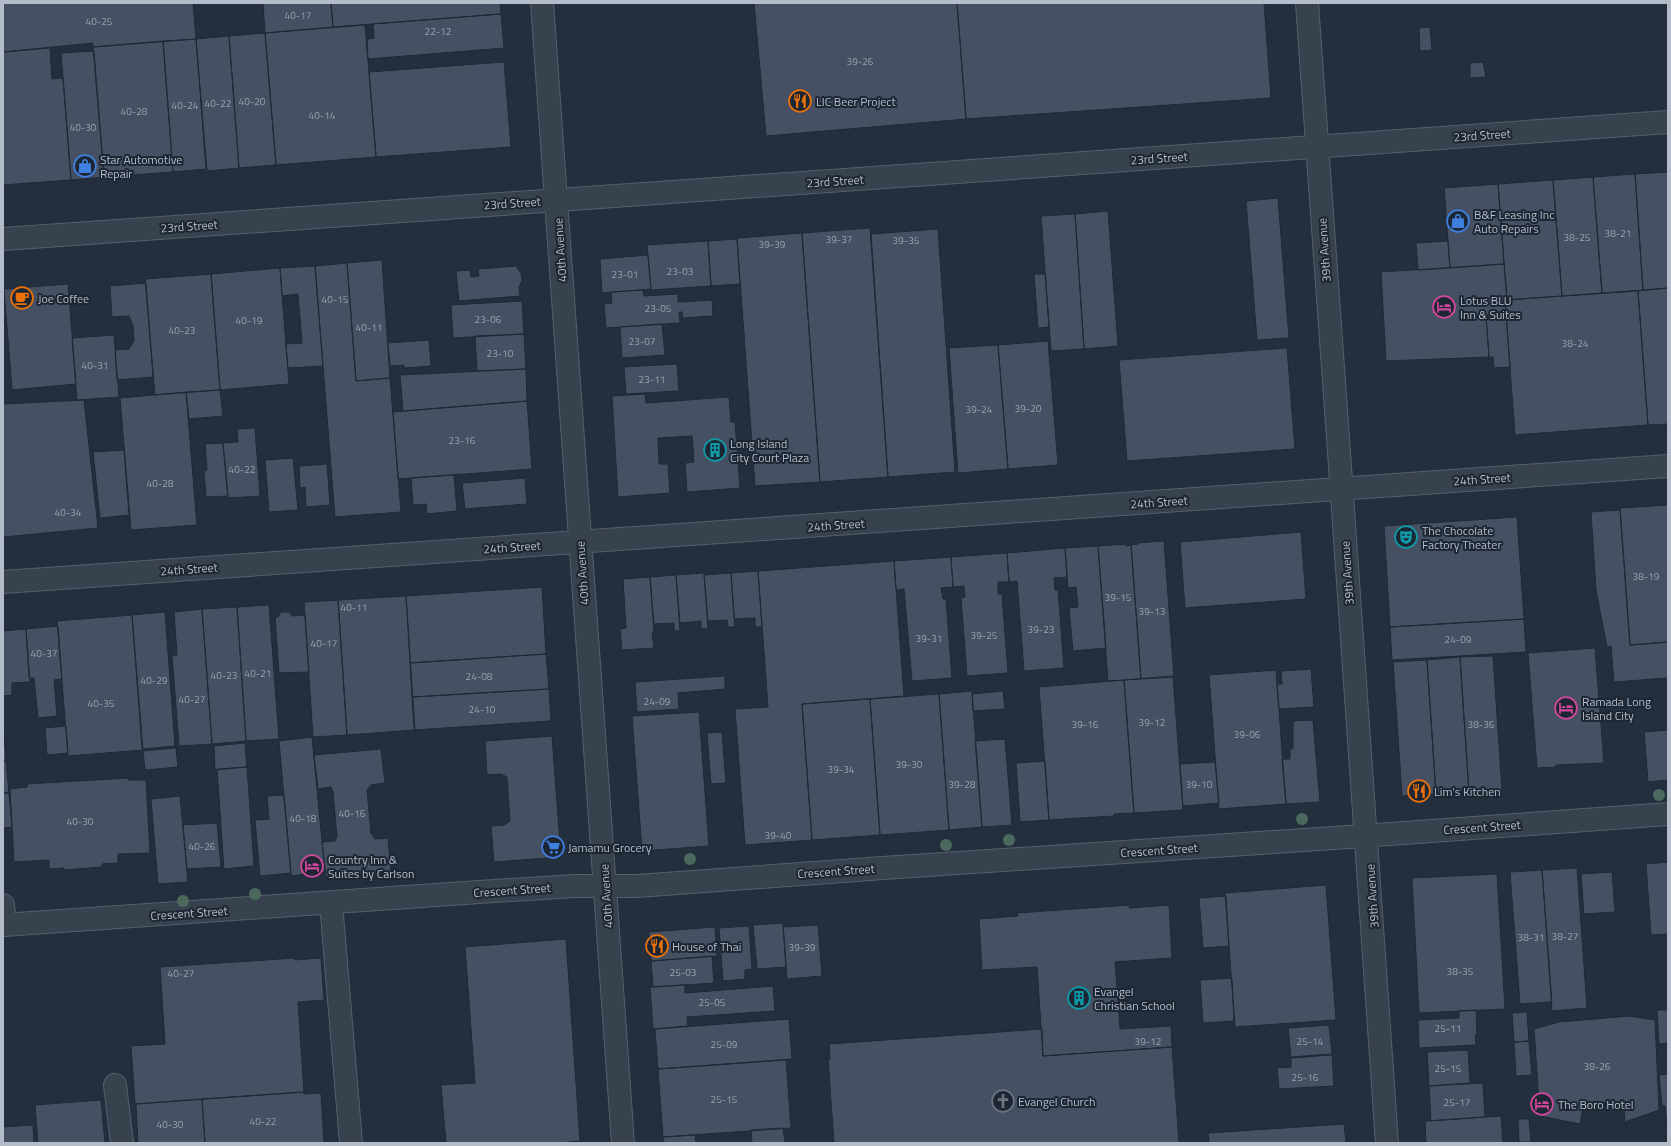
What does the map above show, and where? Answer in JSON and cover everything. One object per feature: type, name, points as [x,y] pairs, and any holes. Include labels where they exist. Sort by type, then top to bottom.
[{"type":"street","name":"40th Avenue","points":[[542,3],[622,1143]]},
{"type":"street","name":"39th Avenue","points":[[1307,3],[1341,489],[1368,836],[1387,1143]]},
{"type":"street","name":"23rd Street","points":[[3,239],[1668,122]]},
{"type":"street","name":"24th Street","points":[[3,582],[1668,466]]},
{"type":"street","name":"Crescent Street","points":[[4,918],[332,903],[575,886],[605,887],[645,885],[1668,814]]},
{"type":"street","points":[[332,903],[351,1143]]},
{"type":"street","points":[[114,1085],[122,1143]]},
{"type":"building","points":[[3,3],[193,3],[196,39],[93,47],[93,43],[3,52]]},
{"type":"building","points":[[263,3],[331,3],[333,27],[265,33]]},
{"type":"building","points":[[331,3],[500,3],[501,14],[333,27]]},
{"type":"building","points":[[754,3],[957,3],[966,119],[766,136]]},
{"type":"building","points":[[957,3],[1264,3],[1271,98],[966,119]]},
{"type":"building","points":[[501,14],[504,48],[368,59],[367,39],[374,38],[373,24]]},
{"type":"building","points":[[365,25],[376,157],[276,165],[265,33]]},
{"type":"building","points":[[1430,27],[1432,50],[1420,51],[1419,28]]},
{"type":"building","points":[[265,33],[276,165],[239,168],[229,36]]},
{"type":"building","points":[[229,36],[239,168],[207,171],[196,39]]},
{"type":"building","points":[[196,39],[206,169],[173,172],[163,41]]},
{"type":"building","points":[[163,41],[173,172],[104,177],[93,47]]},
{"type":"building","points":[[50,48],[52,79],[63,78],[71,180],[3,185],[3,52]]},
{"type":"building","points":[[94,51],[104,177],[71,180],[61,53]]},
{"type":"building","points":[[504,62],[511,147],[376,157],[369,72]]},
{"type":"building","points":[[1483,62],[1486,77],[1470,78],[1470,63]]},
{"type":"building","points":[[1668,172],[1668,288],[1643,290],[1635,174]]},
{"type":"building","points":[[1635,174],[1643,290],[1602,293],[1593,177]]},
{"type":"building","points":[[1593,177],[1602,293],[1562,296],[1553,180]]},
{"type":"building","points":[[1553,180],[1562,296],[1507,300],[1498,184]]},
{"type":"building","points":[[1498,184],[1504,264],[1450,268],[1444,188]]},
{"type":"building","points":[[1278,198],[1289,338],[1257,340],[1246,201]]},
{"type":"building","points":[[1108,211],[1118,346],[1084,349],[1075,214]]},
{"type":"building","points":[[1075,214],[1084,349],[1051,351],[1041,216]]},
{"type":"building","points":[[870,228],[888,477],[820,482],[802,233]]},
{"type":"building","points":[[938,229],[955,472],[888,477],[871,234]]},
{"type":"building","points":[[802,233],[820,482],[755,486],[737,238]]},
{"type":"building","points":[[737,239],[740,284],[711,286],[708,241]]},
{"type":"building","points":[[708,241],[711,286],[651,290],[647,245]]},
{"type":"building","points":[[1448,241],[1450,268],[1418,270],[1416,243]]},
{"type":"building","points":[[648,255],[651,289],[602,293],[600,259]]},
{"type":"building","points":[[382,260],[390,378],[356,381],[347,263]]},
{"type":"building","points":[[347,263],[356,381],[390,378],[401,512],[335,517],[315,266]]},
{"type":"building","name":"Lotus BLU Inn & Suites","points":[[1504,264],[1507,300],[1505,300],[1506,314],[1486,316],[1489,357],[1386,361],[1381,272]]},
{"type":"building","points":[[315,266],[323,366],[288,368],[286,344],[302,343],[298,294],[282,296],[280,268]]},
{"type":"building","points":[[516,266],[521,273],[522,281],[519,287],[520,296],[459,301],[456,271],[470,270],[471,277],[479,276],[478,269]]},
{"type":"building","points":[[280,268],[289,384],[220,390],[211,274]]},
{"type":"building","points":[[211,274],[220,390],[155,395],[145,279]]},
{"type":"building","points":[[1034,274],[1045,274],[1049,327],[1038,328]]},
{"type":"building","points":[[146,283],[153,377],[117,380],[115,350],[129,349],[134,341],[133,326],[129,316],[112,317],[110,286]]},
{"type":"building","points":[[68,284],[76,384],[12,390],[4,289]]},
{"type":"building","points":[[1668,288],[1668,424],[1648,425],[1638,291]]},
{"type":"building","points":[[643,290],[644,296],[678,294],[678,302],[712,300],[713,316],[683,318],[682,312],[679,312],[680,323],[606,328],[604,304],[612,303],[611,292]]},
{"type":"building","points":[[1638,291],[1648,425],[1515,435],[1505,300]]},
{"type":"building","points":[[522,301],[524,334],[453,338],[451,305]]},
{"type":"building","points":[[1506,314],[1510,367],[1494,368],[1493,357],[1489,357],[1486,316]]},
{"type":"building","points":[[662,324],[665,355],[622,358],[620,327]]},
{"type":"building","points":[[524,334],[526,369],[477,371],[475,336]]},
{"type":"building","points":[[114,335],[119,397],[77,400],[72,338]]},
{"type":"building","points":[[429,340],[431,366],[404,368],[404,365],[390,366],[388,343]]},
{"type":"building","points":[[1048,341],[1058,465],[1008,469],[998,345]]},
{"type":"building","points":[[998,345],[1008,469],[958,473],[949,348]]},
{"type":"building","points":[[1287,348],[1295,449],[1127,461],[1119,360]]},
{"type":"building","points":[[677,364],[679,391],[626,394],[624,367]]},
{"type":"building","points":[[526,369],[527,401],[403,411],[400,375]]},
{"type":"building","points":[[220,390],[223,416],[189,419],[186,392]]},
{"type":"building","points":[[186,392],[197,525],[131,530],[120,398]]},
{"type":"building","name":"Long Island City Court Plaza","points":[[645,394],[646,403],[729,397],[731,422],[735,422],[740,488],[687,492],[685,463],[694,462],[692,436],[658,438],[659,464],[668,464],[670,493],[618,497],[612,396]]},
{"type":"building","points":[[84,400],[98,528],[3,537],[3,404]]},
{"type":"building","points":[[527,401],[532,469],[398,479],[393,412]]},
{"type":"building","points":[[255,428],[260,496],[228,498],[223,443],[238,442],[237,429]]},
{"type":"building","points":[[223,443],[228,496],[206,497],[204,471],[207,470],[205,444]]},
{"type":"building","points":[[124,450],[129,515],[100,518],[93,452]]},
{"type":"building","points":[[293,458],[298,510],[269,512],[265,460]]},
{"type":"building","points":[[327,464],[330,505],[306,507],[305,487],[300,488],[299,466]]},
{"type":"building","points":[[454,475],[457,511],[427,514],[426,504],[413,505],[411,478]]},
{"type":"building","points":[[525,478],[527,504],[465,509],[462,483]]},
{"type":"building","points":[[1668,505],[1668,642],[1630,645],[1620,508]]},
{"type":"building","points":[[1620,510],[1630,645],[1668,642],[1668,678],[1614,682],[1611,646],[1607,647],[1596,590],[1591,512]]},
{"type":"building","points":[[1517,517],[1524,619],[1390,627],[1384,526]]},
{"type":"building","points":[[1301,532],[1306,599],[1185,608],[1180,542]]},
{"type":"building","points":[[1164,541],[1174,677],[1141,679],[1131,545],[1138,544],[1137,543]]},
{"type":"building","points":[[1126,544],[1126,546],[1131,545],[1141,679],[1108,681],[1098,546]]},
{"type":"building","points":[[1098,546],[1106,648],[1073,651],[1069,608],[1078,607],[1076,587],[1068,588],[1065,548]]},
{"type":"building","points":[[1065,548],[1067,577],[1054,578],[1055,590],[1058,590],[1064,668],[1024,671],[1017,581],[1009,582],[1007,553]]},
{"type":"building","points":[[1007,553],[1009,582],[998,582],[998,594],[1002,594],[1008,673],[967,676],[961,598],[965,597],[964,586],[953,587],[951,557]]},
{"type":"building","points":[[951,557],[953,587],[941,588],[943,599],[946,599],[952,678],[912,681],[904,589],[896,590],[894,561]]},
{"type":"building","points":[[894,561],[904,696],[802,704],[812,840],[745,845],[735,709],[768,707],[758,571]]},
{"type":"building","points":[[758,571],[762,627],[755,627],[755,618],[734,619],[731,573]]},
{"type":"building","points":[[704,573],[708,629],[701,629],[701,621],[680,623],[676,575]]},
{"type":"building","points":[[731,573],[735,627],[728,627],[727,620],[708,621],[704,575]]},
{"type":"building","points":[[676,575],[680,631],[674,631],[674,623],[654,624],[650,577]]},
{"type":"building","points":[[650,577],[654,648],[622,650],[620,629],[626,628],[623,579]]},
{"type":"building","points":[[542,587],[546,654],[410,663],[406,596]]},
{"type":"building","points":[[406,596],[415,730],[347,735],[338,600]]},
{"type":"building","points":[[338,600],[347,735],[313,737],[304,602]]},
{"type":"building","points":[[269,605],[279,739],[246,741],[237,607]]},
{"type":"building","points":[[237,607],[246,741],[212,744],[202,609]]},
{"type":"building","points":[[202,609],[212,744],[179,746],[172,655],[177,655],[174,612]]},
{"type":"building","points":[[165,612],[175,746],[142,749],[132,615]]},
{"type":"building","points":[[281,612],[289,612],[292,616],[305,615],[309,672],[279,673],[275,617],[278,617]]},
{"type":"building","points":[[132,615],[143,750],[68,756],[57,621]]},
{"type":"building","points":[[1524,619],[1526,652],[1392,660],[1390,627]]},
{"type":"building","points":[[58,626],[62,679],[54,680],[57,716],[38,718],[34,678],[29,678],[26,629]]},
{"type":"building","points":[[26,629],[30,682],[12,683],[12,695],[3,696],[3,631]]},
{"type":"building","name":"Ramada Long Island City","points":[[1595,648],[1604,763],[1556,765],[1555,767],[1537,768],[1528,653]]},
{"type":"building","points":[[546,654],[549,689],[412,697],[410,663]]},
{"type":"building","points":[[1493,656],[1502,790],[1469,792],[1460,657]]},
{"type":"building","points":[[1460,657],[1469,792],[1436,794],[1427,660]]},
{"type":"building","points":[[1427,660],[1436,794],[1402,796],[1393,662]]},
{"type":"building","points":[[1311,669],[1314,707],[1279,709],[1277,684],[1282,684],[1281,671]]},
{"type":"building","points":[[1276,670],[1286,804],[1219,809],[1209,675]]},
{"type":"building","points":[[725,676],[725,689],[678,693],[679,709],[637,712],[635,682]]},
{"type":"building","points":[[1173,676],[1183,810],[1134,813],[1124,680]]},
{"type":"building","points":[[1124,680],[1134,813],[1114,814],[1114,816],[1049,820],[1039,687]]},
{"type":"building","points":[[549,689],[551,721],[414,730],[412,697]]},
{"type":"building","points":[[972,691],[982,827],[949,830],[939,694]]},
{"type":"building","points":[[1003,691],[1005,709],[973,711],[972,694]]},
{"type":"building","points":[[939,694],[949,830],[880,835],[870,699]]},
{"type":"building","points":[[870,699],[880,835],[812,840],[802,704]]},
{"type":"building","points":[[699,712],[709,846],[642,851],[632,716]]},
{"type":"building","points":[[1313,720],[1320,802],[1286,804],[1282,759],[1290,759],[1290,749],[1293,749],[1293,721]]},
{"type":"building","points":[[3,721],[6,761],[3,761]]},
{"type":"building","points":[[66,726],[68,753],[47,755],[45,728]]},
{"type":"building","points":[[1668,730],[1668,780],[1648,782],[1644,732]]},
{"type":"building","points":[[722,732],[726,783],[711,784],[707,733]]},
{"type":"building","points":[[552,736],[561,857],[494,862],[491,826],[504,825],[510,821],[507,777],[501,774],[487,775],[485,741]]},
{"type":"building","points":[[312,737],[325,872],[291,876],[279,741]]},
{"type":"building","points":[[1005,739],[1012,825],[982,827],[975,741]]},
{"type":"building","points":[[245,743],[247,767],[215,770],[214,746]]},
{"type":"building","points":[[176,748],[178,767],[145,770],[143,751]]},
{"type":"building","points":[[381,749],[385,783],[371,785],[367,790],[371,833],[375,839],[388,838],[391,872],[326,877],[322,842],[335,841],[337,837],[333,792],[331,787],[318,789],[314,755]]},
{"type":"building","points":[[3,761],[6,761],[9,793],[3,793]]},
{"type":"building","points":[[1045,761],[1049,820],[1020,822],[1016,763]]},
{"type":"building","points":[[1215,762],[1219,803],[1183,806],[1180,764]]},
{"type":"building","points":[[247,767],[254,866],[224,869],[217,769]]},
{"type":"building","points":[[128,778],[129,780],[146,780],[150,853],[118,854],[118,863],[102,864],[102,867],[64,870],[64,868],[49,869],[49,860],[14,862],[10,789],[27,787],[27,784]]},
{"type":"building","points":[[3,793],[9,793],[12,827],[3,828]]},
{"type":"building","points":[[284,795],[291,873],[260,876],[255,820],[269,819],[267,796]]},
{"type":"building","points":[[180,796],[188,882],[158,884],[151,799]]},
{"type":"building","points":[[217,823],[221,867],[187,869],[183,825]]},
{"type":"building","points":[[1668,862],[1668,934],[1651,935],[1646,864]]},
{"type":"building","points":[[1577,868],[1587,1008],[1552,1011],[1542,870]]},
{"type":"building","points":[[1542,870],[1552,1002],[1520,1004],[1510,872]]},
{"type":"building","points":[[1612,872],[1615,912],[1584,914],[1581,874]]},
{"type":"building","points":[[1497,874],[1505,1009],[1419,1013],[1412,878]]},
{"type":"building","points":[[1326,885],[1336,1020],[1235,1027],[1225,893]]},
{"type":"building","points":[[1226,896],[1229,946],[1203,948],[1199,898]]},
{"type":"building","name":"Evangel Christian School","points":[[1130,905],[1129,908],[1169,905],[1172,958],[1115,962],[1120,1029],[1171,1026],[1172,1047],[1043,1056],[1037,967],[982,970],[979,919],[1018,916],[1017,913]]},
{"type":"building","points":[[783,923],[786,967],[757,969],[753,925]]},
{"type":"building","points":[[818,925],[822,976],[787,979],[783,927]]},
{"type":"building","points":[[749,926],[752,969],[745,970],[745,979],[723,981],[719,928]]},
{"type":"building","points":[[715,927],[717,956],[651,961],[649,932]]},
{"type":"building","points":[[566,939],[580,1141],[559,1143],[446,1143],[441,1085],[475,1083],[465,947]]},
{"type":"building","points":[[712,956],[714,983],[653,987],[651,961]]},
{"type":"building","points":[[295,958],[295,960],[321,958],[324,1000],[298,1002],[304,1092],[135,1104],[131,1046],[165,1044],[160,967]]},
{"type":"building","points":[[1232,978],[1234,1021],[1203,1023],[1200,980]]},
{"type":"building","points":[[685,985],[685,993],[773,986],[775,1011],[687,1017],[688,1026],[653,1029],[650,987]]},
{"type":"building","points":[[1476,1010],[1476,1045],[1419,1048],[1418,1020],[1459,1018],[1459,1011]]},
{"type":"building","points":[[1657,1010],[1668,1010],[1668,1043],[1659,1044]]},
{"type":"building","points":[[1527,1012],[1529,1041],[1514,1042],[1512,1013]]},
{"type":"building","points":[[1629,1016],[1655,1020],[1659,1110],[1625,1122],[1624,1109],[1603,1102],[1583,1108],[1580,1124],[1540,1116],[1534,1029],[1559,1022]]},
{"type":"building","points":[[789,1019],[792,1059],[658,1069],[655,1029]]},
{"type":"building","points":[[1329,1025],[1332,1054],[1291,1057],[1288,1028]]},
{"type":"building","name":"Evangel Church","points":[[1042,1029],[1043,1056],[1172,1047],[1179,1143],[834,1143],[828,1059],[830,1059],[829,1044]]},
{"type":"building","points":[[1529,1041],[1532,1075],[1516,1076],[1514,1042]]},
{"type":"building","points":[[1468,1050],[1470,1083],[1429,1086],[1427,1052]]},
{"type":"building","points":[[1332,1055],[1334,1086],[1279,1089],[1277,1068],[1291,1067],[1291,1058]]},
{"type":"building","points":[[786,1060],[791,1128],[663,1137],[658,1069]]},
{"type":"building","points":[[1668,1074],[1667,1128],[1665,1106],[1662,1106],[1659,1075]]},
{"type":"building","points":[[1483,1083],[1485,1117],[1431,1121],[1429,1086]]},
{"type":"building","points":[[304,1092],[304,1094],[321,1093],[324,1143],[205,1143],[202,1099]]},
{"type":"building","points":[[202,1099],[205,1143],[138,1143],[136,1104]]},
{"type":"building","points":[[101,1100],[105,1143],[38,1143],[35,1105]]},
{"type":"building","points":[[1501,1116],[1503,1143],[1426,1143],[1425,1121]]},
{"type":"building","points":[[1518,1119],[1529,1119],[1531,1142],[1519,1142]]},
{"type":"building","points":[[1344,1124],[1346,1143],[1209,1143],[1208,1133]]},
{"type":"building","points":[[33,1125],[34,1143],[3,1143],[3,1127]]},
{"type":"building","points":[[783,1128],[785,1143],[752,1143],[751,1130]]},
{"type":"building","points":[[695,1135],[696,1143],[664,1143],[663,1137]]},
{"type":"place","name":"LIC Beer Project","points":[[800,101]]},
{"type":"place","name":"Star Automotive Repair","points":[[85,166]]},
{"type":"place","name":"B&F Leasing Inc Auto Repairs","points":[[1458,221]]},
{"type":"place","name":"Joe Coffee","points":[[22,298]]},
{"type":"place","name":"Lotus BLU Inn & Suites","points":[[1444,307]]},
{"type":"place","name":"Long Island City Court Plaza","points":[[715,450]]},
{"type":"place","name":"The Chocolate Factory Theater","points":[[1406,537]]},
{"type":"place","name":"Ramada Long Island City","points":[[1566,708]]},
{"type":"place","name":"Lim's Kitchen","points":[[1419,791]]},
{"type":"place","name":"Jamamu Grocery","points":[[553,847]]},
{"type":"place","name":"Country Inn & Suites by Carlson","points":[[312,866]]},
{"type":"place","name":"House of Thai","points":[[657,946]]},
{"type":"place","name":"Evangel Christian School","points":[[1079,998]]},
{"type":"place","name":"Evangel Church","points":[[1003,1101]]},
{"type":"place","name":"The Boro Hotel","points":[[1542,1104]]}]
